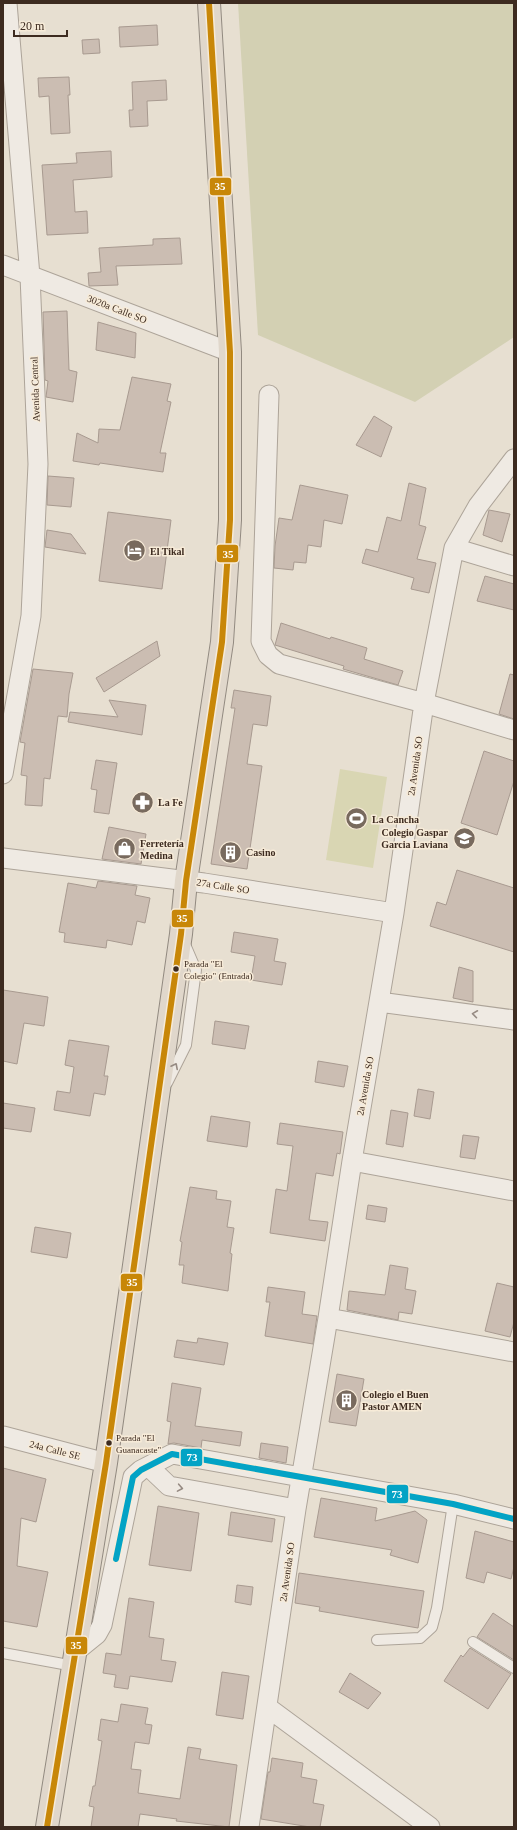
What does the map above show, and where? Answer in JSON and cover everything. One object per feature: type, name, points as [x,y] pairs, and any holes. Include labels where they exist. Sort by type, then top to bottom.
[{"type":"highway","points":[[47,1827],[106,1463],[181,934],[186,881],[222,642],[230,520],[230,352],[211,4]]},
{"type":"street","name":"Avenida Central","points":[[3,774],[31,616],[38,464],[30,276],[7,3]]},
{"type":"street","name":"3020a Calle SO","points":[[3,265],[230,352]]},
{"type":"street","points":[[269,395],[261,641],[268,655],[279,664],[424,703],[514,730]]},
{"type":"street","name":"2a Avenida SO","points":[[249,1827],[296,1509],[328,1318],[352,1161],[394,913],[424,703],[454,548],[478,506],[514,459]]},
{"type":"street","points":[[454,548],[514,566]]},
{"type":"street","name":"27a Calle SO","points":[[3,858],[186,881],[394,913]]},
{"type":"street","points":[[379,1002],[514,1020]]},
{"type":"street","points":[[352,1161],[514,1191]]},
{"type":"street","points":[[328,1318],[514,1352]]},
{"type":"street","name":"24a Calle SE","points":[[3,1436],[106,1463]]},
{"type":"street","points":[[75,1659],[97,1634],[102,1625],[134,1477],[141,1470],[172,1454],[453,1504],[514,1519]]},
{"type":"street","points":[[149,1467],[169,1486],[296,1509]]},
{"type":"street","points":[[267,1707],[430,1827]]},
{"type":"lane","points":[[377,1640],[420,1638],[432,1627],[437,1608],[453,1504]]},
{"type":"lane","points":[[473,1642],[514,1668]]},
{"type":"lane","points":[[3,1653],[75,1659]]},
{"type":"shaded area","points":[[238,3],[514,3],[514,337],[415,402],[258,335]]},
{"type":"shaded area","name":"La Cancha","points":[[340,769],[387,777],[373,868],[326,860]]},
{"type":"building","points":[[157,25],[158,45],[120,47],[119,27]]},
{"type":"building","points":[[99,39],[100,53],[83,54],[82,40]]},
{"type":"building","points":[[69,77],[70,95],[68,95],[70,133],[51,134],[49,96],[39,97],[38,78]]},
{"type":"building","points":[[166,80],[167,100],[147,101],[148,126],[130,127],[129,110],[133,110],[132,82]]},
{"type":"building","points":[[111,151],[112,177],[73,180],[75,212],[87,211],[88,233],[47,235],[42,165],[77,163],[76,153]]},
{"type":"building","points":[[180,238],[182,264],[116,266],[118,285],[89,286],[88,273],[101,272],[99,248],[153,245],[153,239]]},
{"type":"building","points":[[67,311],[69,370],[77,372],[73,402],[46,397],[48,381],[45,380],[43,312]]},
{"type":"building","points":[[98,322],[136,333],[135,358],[96,350]]},
{"type":"building","points":[[132,377],[171,384],[167,401],[171,402],[160,453],[166,453],[163,472],[100,463],[99,465],[73,461],[77,433],[98,443],[99,429],[120,430]]},
{"type":"building","points":[[374,416],[392,427],[381,457],[356,445]]},
{"type":"building","points":[[48,476],[74,478],[71,507],[47,505]]},
{"type":"building","points":[[409,483],[426,488],[419,525],[426,527],[417,559],[436,563],[429,593],[411,589],[414,578],[362,563],[366,549],[378,552],[387,517],[401,521]]},
{"type":"building","points":[[300,485],[348,495],[342,524],[324,520],[321,547],[308,545],[306,563],[294,562],[293,570],[274,568],[279,518],[292,520]]},
{"type":"building","points":[[489,510],[510,514],[502,542],[483,535]]},
{"type":"building","name":"El Tikal","points":[[108,512],[171,520],[162,589],[99,581]]},
{"type":"building","points":[[47,530],[71,534],[86,554],[45,547]]},
{"type":"building","points":[[485,576],[514,584],[514,610],[477,601]]},
{"type":"building","points":[[281,623],[330,639],[331,637],[367,648],[364,659],[403,671],[398,685],[343,669],[344,666],[275,645]]},
{"type":"building","points":[[157,641],[160,656],[104,692],[96,678]]},
{"type":"building","points":[[33,669],[73,673],[67,717],[58,716],[50,779],[44,778],[42,806],[25,805],[27,776],[21,775],[25,743],[20,742]]},
{"type":"building","points":[[510,674],[514,675],[514,719],[499,714]]},
{"type":"building","points":[[234,690],[271,696],[267,726],[253,724],[247,764],[262,766],[247,869],[211,864],[235,708],[231,708]]},
{"type":"building","points":[[109,700],[146,705],[142,735],[68,722],[70,712],[118,717]]},
{"type":"building","points":[[484,751],[514,761],[514,781],[497,835],[461,823]]},
{"type":"building","points":[[96,760],[117,763],[109,814],[94,812],[97,790],[91,789]]},
{"type":"building","name":"Ferretería Medina","points":[[109,827],[146,834],[141,864],[102,859]]},
{"type":"building","points":[[457,870],[514,888],[514,952],[430,926],[437,902],[446,905]]},
{"type":"building","points":[[98,881],[137,886],[135,895],[150,898],[145,923],[137,921],[132,945],[107,940],[106,948],[64,942],[65,933],[59,932],[68,883],[96,888]]},
{"type":"building","points":[[234,932],[278,939],[274,961],[286,963],[282,985],[251,980],[255,956],[231,952]]},
{"type":"building","points":[[459,967],[473,971],[473,1002],[453,998]]},
{"type":"building","points":[[3,990],[48,997],[44,1026],[24,1023],[17,1064],[3,1061]]},
{"type":"building","points":[[215,1021],[249,1026],[245,1049],[212,1044]]},
{"type":"building","points":[[69,1040],[109,1046],[104,1076],[108,1076],[105,1095],[94,1093],[90,1116],[54,1110],[57,1091],[70,1093],[74,1067],[65,1065]]},
{"type":"building","points":[[318,1061],[348,1066],[344,1087],[315,1082]]},
{"type":"building","points":[[418,1089],[434,1092],[430,1119],[414,1116]]},
{"type":"building","points":[[3,1103],[35,1108],[31,1132],[3,1128]]},
{"type":"building","points":[[391,1110],[408,1113],[403,1147],[386,1144]]},
{"type":"building","points":[[211,1116],[250,1122],[247,1147],[207,1141]]},
{"type":"building","points":[[280,1123],[343,1132],[340,1154],[337,1153],[333,1176],[316,1173],[309,1220],[328,1222],[325,1241],[270,1233],[276,1189],[287,1191],[293,1146],[277,1144]]},
{"type":"building","points":[[463,1135],[479,1137],[475,1159],[460,1157]]},
{"type":"building","points":[[190,1187],[217,1191],[216,1199],[231,1201],[227,1227],[234,1228],[230,1253],[232,1254],[228,1291],[182,1283],[184,1265],[179,1265],[182,1242],[180,1241]]},
{"type":"building","points":[[368,1205],[387,1208],[385,1222],[366,1219]]},
{"type":"building","points":[[35,1227],[71,1233],[67,1258],[31,1252]]},
{"type":"building","points":[[390,1265],[408,1268],[405,1289],[416,1291],[412,1314],[399,1312],[398,1320],[347,1310],[349,1291],[385,1295]]},
{"type":"building","points":[[497,1283],[514,1287],[514,1322],[510,1337],[485,1331]]},
{"type":"building","points":[[268,1287],[305,1292],[302,1314],[317,1316],[313,1344],[265,1336],[270,1302],[266,1302]]},
{"type":"building","points":[[198,1338],[228,1343],[224,1365],[174,1357],[177,1340],[197,1343]]},
{"type":"building","name":"Colegio el Buen Pastor AMEN","points":[[337,1374],[364,1379],[356,1426],[329,1422]]},
{"type":"building","points":[[172,1383],[201,1388],[195,1426],[242,1432],[240,1446],[202,1440],[201,1448],[174,1443],[168,1444],[171,1422],[167,1421]]},
{"type":"building","points":[[261,1443],[288,1447],[286,1463],[259,1458]]},
{"type":"building","points":[[3,1468],[46,1479],[36,1522],[21,1518],[17,1566],[48,1572],[37,1627],[3,1621]]},
{"type":"building","points":[[321,1498],[377,1508],[375,1521],[415,1511],[427,1520],[418,1563],[390,1555],[392,1550],[314,1537]]},
{"type":"building","points":[[158,1506],[199,1513],[191,1571],[149,1565]]},
{"type":"building","points":[[231,1512],[275,1519],[272,1542],[228,1535]]},
{"type":"building","points":[[475,1531],[514,1542],[514,1567],[511,1579],[487,1572],[484,1583],[466,1578]]},
{"type":"building","points":[[299,1573],[424,1591],[418,1628],[319,1611],[320,1607],[295,1603]]},
{"type":"building","points":[[237,1585],[253,1587],[251,1605],[235,1602]]},
{"type":"building","points":[[129,1598],[154,1602],[149,1637],[164,1639],[161,1660],[176,1662],[172,1682],[130,1676],[128,1689],[114,1687],[116,1675],[103,1673],[106,1653],[121,1655]]},
{"type":"building","points":[[493,1613],[514,1627],[514,1660],[477,1637]]},
{"type":"building","points":[[470,1648],[511,1674],[488,1709],[444,1681],[461,1655],[463,1657]]},
{"type":"building","points":[[222,1672],[249,1676],[243,1719],[216,1715]]},
{"type":"building","points":[[350,1673],[381,1693],[368,1709],[339,1692]]},
{"type":"building","points":[[121,1704],[148,1708],[145,1724],[152,1725],[149,1744],[135,1742],[131,1769],[141,1770],[138,1793],[180,1799],[188,1747],[201,1749],[199,1759],[237,1765],[229,1827],[176,1821],[177,1819],[140,1814],[138,1827],[91,1827],[94,1807],[89,1806],[93,1786],[95,1786],[102,1741],[98,1740],[101,1719],[118,1722]]},
{"type":"building","points":[[272,1758],[303,1763],[301,1777],[317,1780],[313,1803],[324,1805],[320,1827],[310,1827],[261,1819],[268,1772],[270,1772]]},
{"type":"transit line","name":"35","points":[[47,1827],[106,1463],[181,934],[186,881],[222,642],[230,520],[230,352],[209,3]]},
{"type":"transit line","name":"73","points":[[116,1559],[133,1477],[141,1470],[172,1454],[453,1504],[514,1519]]},
{"type":"place","name":"El Tikal","points":[[135,551]]},
{"type":"place","name":"La Fe","points":[[142,802]]},
{"type":"place","name":"La Cancha","points":[[357,819]]},
{"type":"place","name":"Colegio Gaspar Garcia Laviana","points":[[464,838]]},
{"type":"place","name":"Ferretería Medina","points":[[124,849]]},
{"type":"place","name":"Casino","points":[[231,852]]},
{"type":"place","name":"Parada \"El Colegio\" (Entrada)","points":[[176,969]]},
{"type":"place","name":"Colegio el Buen Pastor AMEN","points":[[347,1400]]},
{"type":"place","name":"Parada \"El Guanacaste\"","points":[[109,1443]]}]
